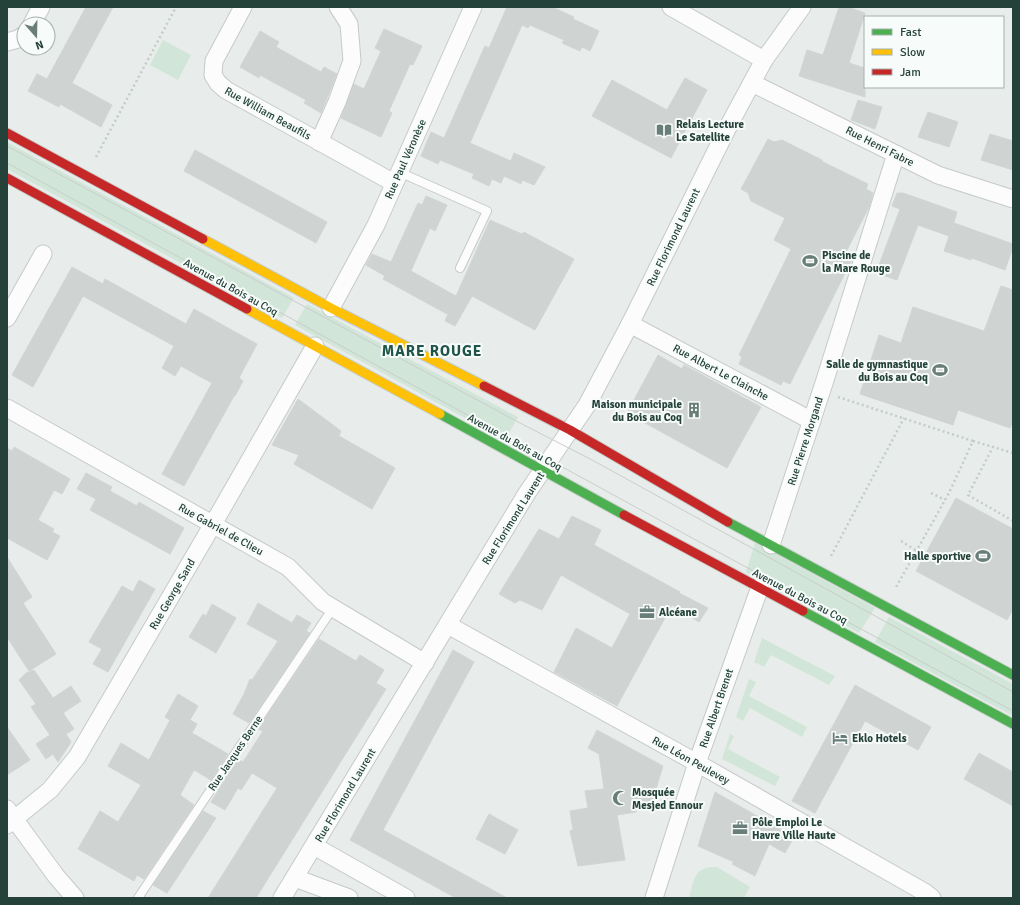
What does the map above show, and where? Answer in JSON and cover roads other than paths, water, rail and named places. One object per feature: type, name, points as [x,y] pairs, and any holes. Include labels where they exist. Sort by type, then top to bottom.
[{"type":"main road","points":[[7,133],[331,308],[570,430],[771,545],[1013,675]]},
{"type":"main road","name":"Avenue du Bois au Coq","points":[[7,178],[543,471],[1013,724]]},
{"type":"street","points":[[36,16],[41,7]]},
{"type":"street","name":"Rue William Beaufils","points":[[243,7],[214,61],[213,75],[218,83],[226,90],[319,142],[397,177]]},
{"type":"street","points":[[319,142],[337,102],[352,61],[349,24],[338,7]]},
{"type":"street","name":"Rue Paul Véronèse","points":[[331,308],[376,225],[473,7]]},
{"type":"street","points":[[671,7],[764,60]]},
{"type":"street","name":"Rue Florimond Laurent","points":[[282,898],[527,493],[587,405],[630,324],[729,125],[764,60],[802,7]]},
{"type":"street","name":"Rue Henri Fabre","points":[[752,83],[938,175],[1013,200]]},
{"type":"street","name":"Rue Pierre Morgand","points":[[771,545],[822,391],[896,154]]},
{"type":"street","points":[[7,317],[43,254]]},
{"type":"street","name":"Rue Albert Le Clainche","points":[[630,324],[812,421]]},
{"type":"street","name":"Rue George Sand","points":[[9,818],[50,790],[77,757],[213,525],[315,346]]},
{"type":"street","name":"Rue Gabriel de Clieu","points":[[7,408],[288,567],[323,602],[425,663]]},
{"type":"street","name":"Rue Albert Brenet","points":[[654,898],[697,763],[760,587]]},
{"type":"street","name":"Rue Léon Peulevey","points":[[448,625],[697,763],[926,893],[932,898]]},
{"type":"street","points":[[9,818],[75,898]]},
{"type":"street","points":[[314,846],[406,898]]},
{"type":"street","points":[[295,878],[349,898]]},
{"type":"lane","points":[[397,177],[487,211],[460,268]]},
{"type":"lane","name":"Rue Jacques Berne","points":[[138,898],[333,608]]},
{"type":"tram line","points":[[7,146],[520,423],[594,461],[1013,692]]},
{"type":"tram line","points":[[7,163],[694,539],[1013,711]]},
{"type":"place","name":"Relais Lecture Le Satellite","points":[[664,130]]},
{"type":"place","name":"Piscine de la Mare Rouge","points":[[810,261]]},
{"type":"place","name":"Salle de gymnastique du Bois au Coq","points":[[940,370]]},
{"type":"place","name":"Maison municipale du Bois au Coq","points":[[694,410]]},
{"type":"place","name":"Halle sportive","points":[[983,556]]},
{"type":"place","name":"Alcéane","points":[[647,612]]},
{"type":"place","name":"Eklo Hotels","points":[[840,738]]},
{"type":"place","name":"Mosquée Mesjed Ennour","points":[[620,798]]},
{"type":"place","name":"Pôle Emploi Le Havre Ville Haute","points":[[740,828]]},
{"type":"district","name":"MARE ROUGE","points":[[432,351]]}]
